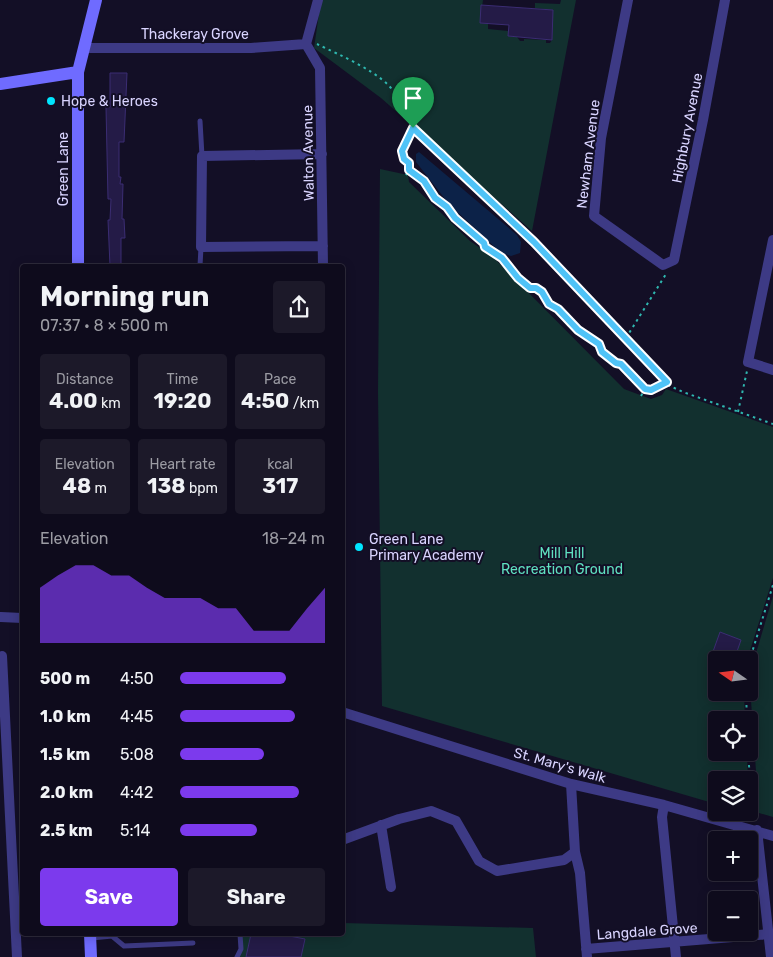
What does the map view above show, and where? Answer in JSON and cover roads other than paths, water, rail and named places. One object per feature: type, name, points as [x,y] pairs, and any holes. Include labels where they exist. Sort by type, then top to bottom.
[{"type":"street","name":"Green Lane","points":[[78,264],[78,72],[96,0]]},
{"type":"street","points":[[307,42],[318,0]]},
{"type":"street","name":"Newham Avenue","points":[[628,0],[601,138],[594,216],[664,265],[674,260]]},
{"type":"street","name":"Highbury Avenue","points":[[674,260],[703,120],[725,0]]},
{"type":"street","name":"Thackeray Grove","points":[[84,48],[251,48],[307,42]]},
{"type":"street","name":"Walton Avenue","points":[[307,42],[320,68],[323,264]]},
{"type":"street","points":[[0,84],[78,72]]},
{"type":"street","points":[[322,154],[202,156],[201,247],[323,246]]},
{"type":"street","points":[[773,240],[748,362],[773,370]]},
{"type":"street","points":[[1,617],[20,618]]},
{"type":"street","points":[[2,656],[3,728],[17,957]]},
{"type":"street","name":"St. Mary's Walk","points":[[345,713],[571,784],[664,805],[737,824],[773,836]]},
{"type":"street","points":[[571,784],[575,852],[580,873],[586,953]]},
{"type":"street","points":[[664,805],[662,817],[676,957]]},
{"type":"street","points":[[687,812],[701,808],[708,810]]},
{"type":"street","points":[[345,839],[381,825],[431,811],[456,821],[479,861],[497,871],[564,860],[575,852]]},
{"type":"street","points":[[734,821],[737,824]]},
{"type":"street","points":[[381,825],[391,887]]},
{"type":"street","points":[[758,830],[771,957]]},
{"type":"street","name":"Langdale Grove","points":[[586,953],[769,934]]},
{"type":"street","points":[[90,936],[91,957]]},
{"type":"lane","points":[[200,121],[202,156]]},
{"type":"lane","points":[[200,264],[201,247]]},
{"type":"lane","points":[[90,936],[112,936],[124,946],[193,943]]},
{"type":"lane","points":[[237,957],[240,949],[240,936]]},
{"type":"water","points":[[419,152],[517,235],[521,242],[520,253],[511,256],[500,252],[449,204],[416,162],[416,154]]},
{"type":"place","name":"Hope & Heroes","points":[[51,101]]},
{"type":"place","name":"Green Lane Primary Academy","points":[[359,547]]},
{"type":"park label","name":"Mill Hill Recreation Ground","points":[[562,562]]}]
